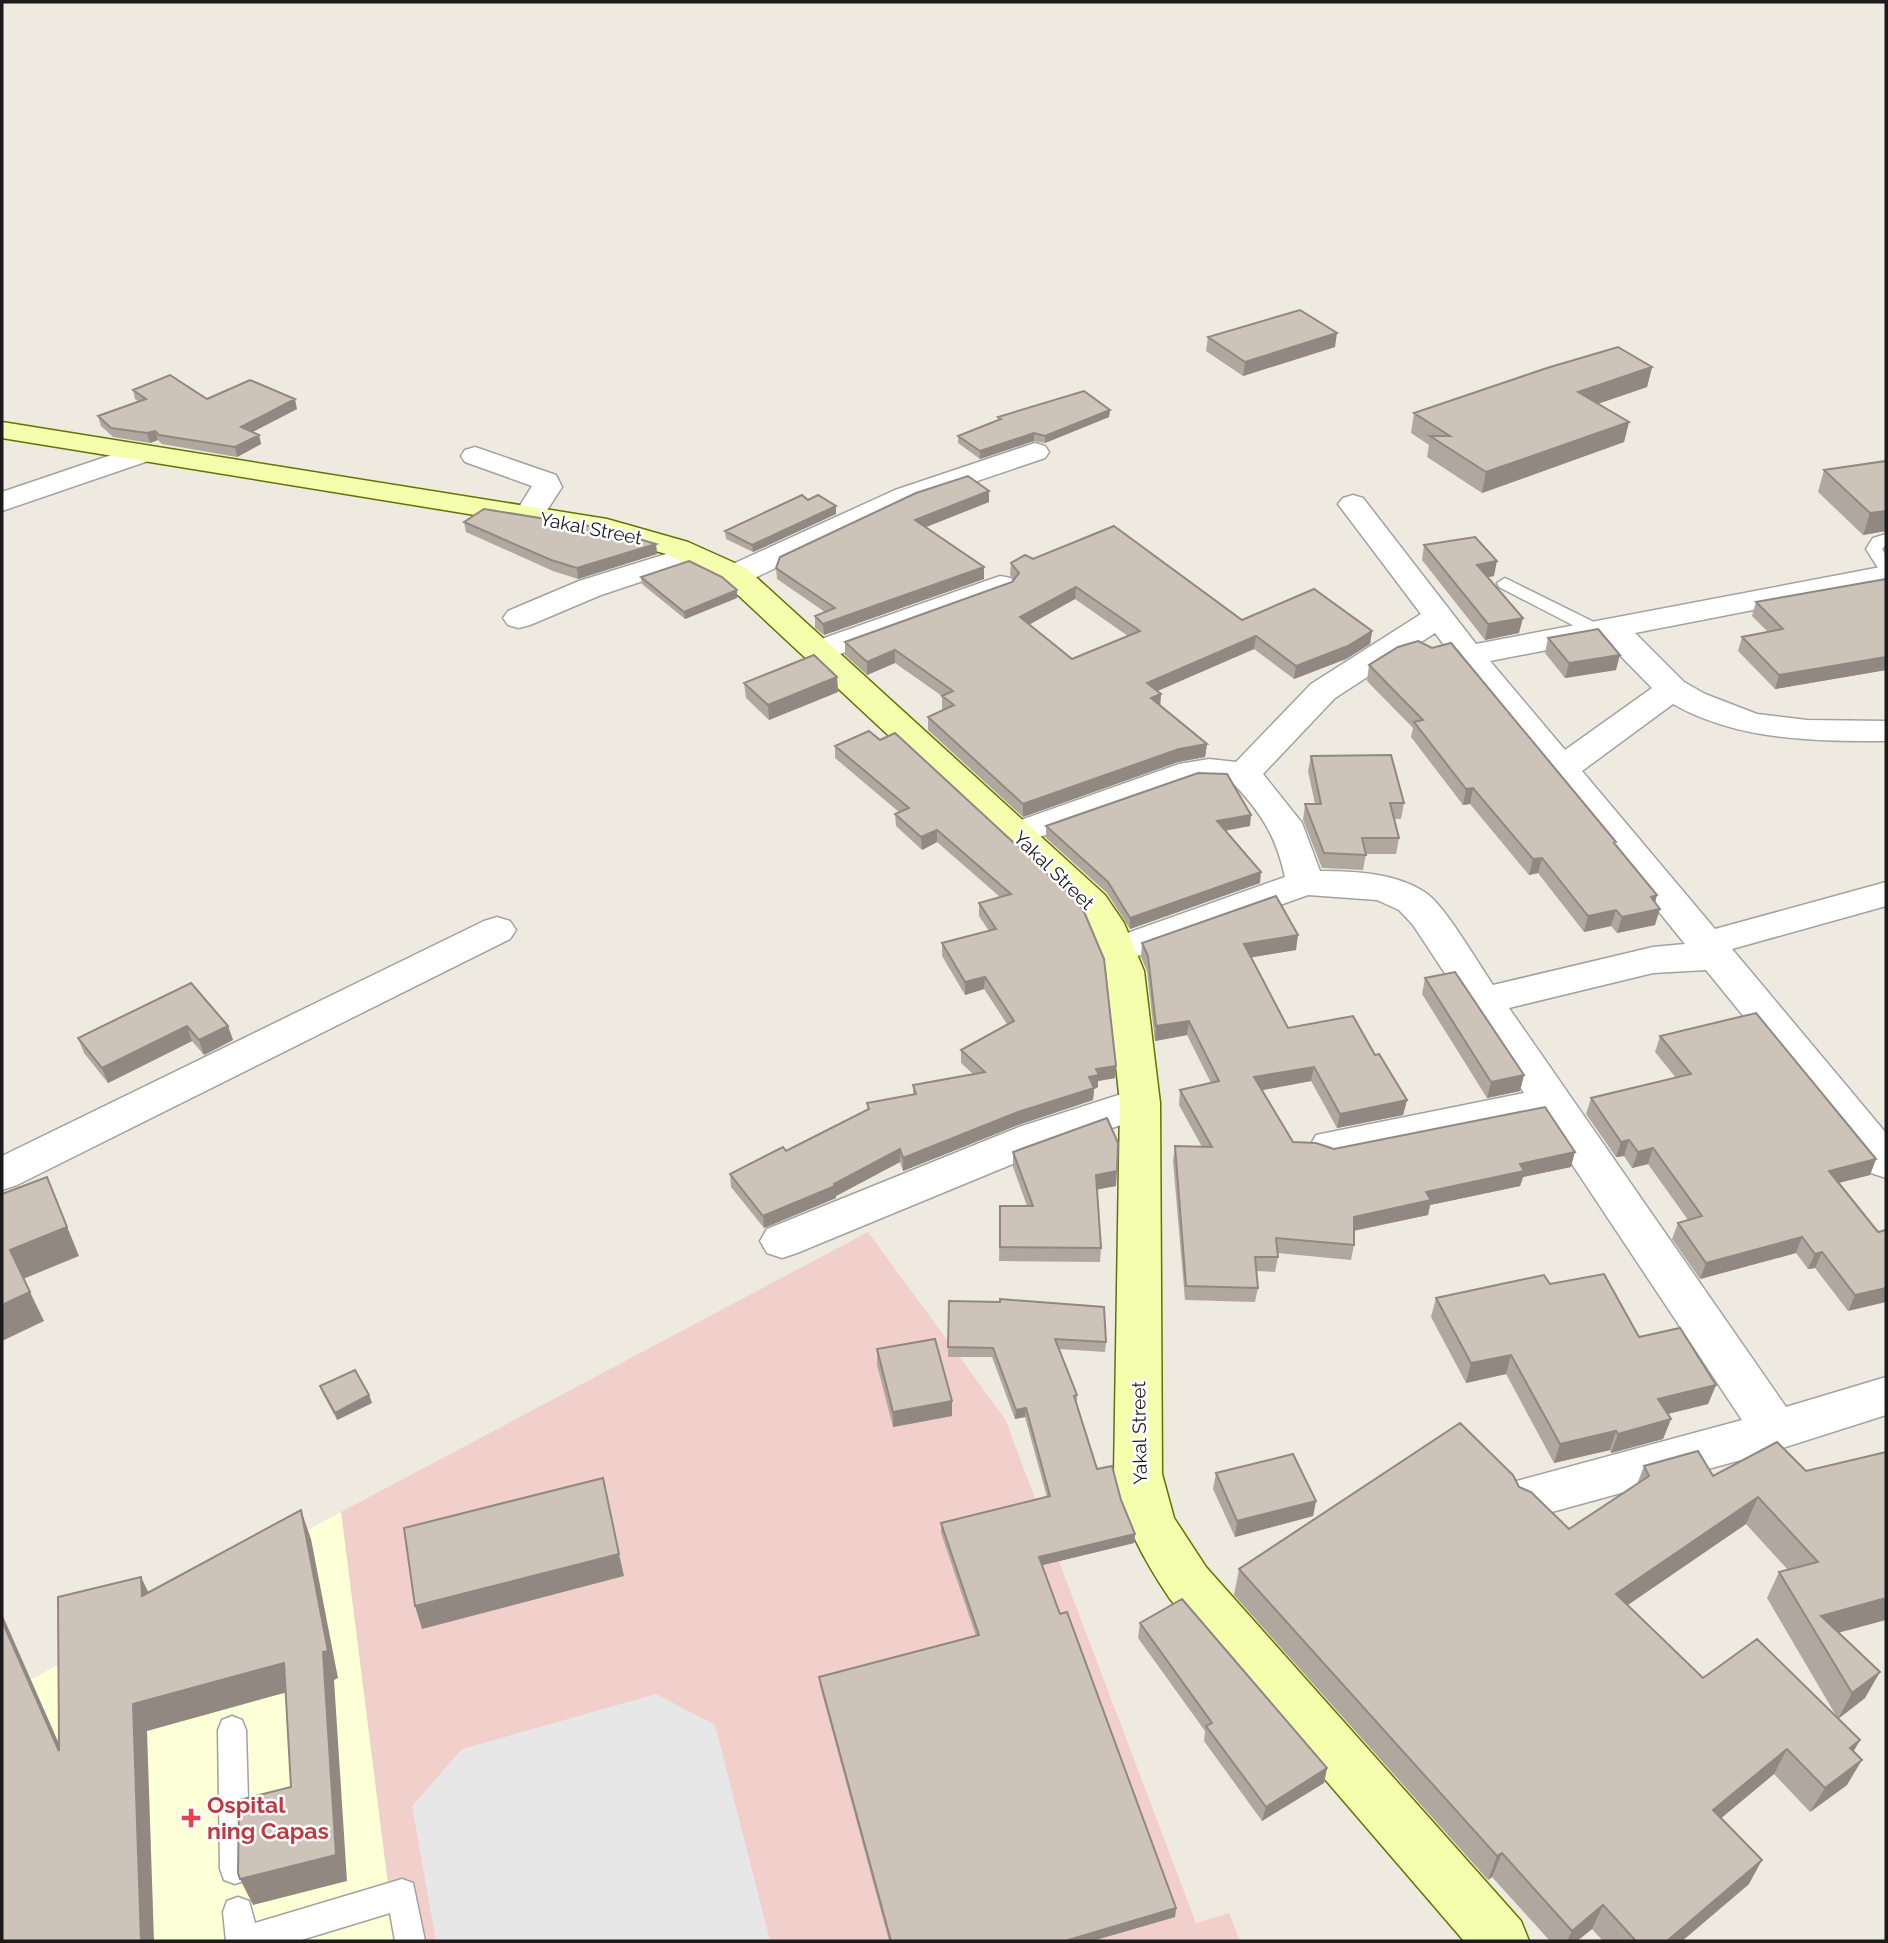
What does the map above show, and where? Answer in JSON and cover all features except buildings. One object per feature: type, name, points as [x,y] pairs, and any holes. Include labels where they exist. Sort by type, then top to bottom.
[{"type":"street","name":"Yakal Street","points":[[2,430],[529,515],[644,537],[692,555],[735,575],[1092,904],[1105,922],[1125,971],[1140,1103],[1138,1474],[1142,1501],[1157,1538],[1188,1583],[1501,1941]]},
{"type":"street","points":[[735,575],[905,496],[1034,452]]},
{"type":"street","points":[[2,502],[141,454]]},
{"type":"street","points":[[475,456],[546,481],[547,487],[529,515]]},
{"type":"street","points":[[1353,504],[1468,655],[1886,1162]]},
{"type":"street","points":[[519,618],[590,588],[692,555]]},
{"type":"street","points":[[1468,655],[1886,575]]},
{"type":"street","points":[[818,651],[1000,585]]},
{"type":"street","points":[[1244,774],[1323,691],[1438,617]]},
{"type":"street","points":[[1604,629],[1672,689],[1693,701],[1751,723],[1807,730],[1886,731]]},
{"type":"street","points":[[1562,769],[1672,689]]},
{"type":"street","points":[[1017,834],[1191,772],[1209,770],[1244,774],[1285,821],[1297,844],[1305,884]]},
{"type":"street","points":[[1118,950],[1305,884],[1338,883],[1372,887],[1411,900],[1426,916],[1775,1430]]},
{"type":"street","points":[[1483,1001],[1653,960],[1711,950],[1886,894]]},
{"type":"street","points":[[2,1174],[497,930]]},
{"type":"street","points":[[1331,1146],[1552,1102]]},
{"type":"street","points":[[782,1241],[1034,1138],[1140,1103]]},
{"type":"street","points":[[1530,1497],[1775,1430],[1886,1396]]},
{"type":"lane","points":[[1886,539],[1879,542],[1874,549],[1886,567]]},
{"type":"lane","points":[[1506,583],[1604,629]]},
{"type":"lane","points":[[232,1730],[235,1869]]},
{"type":"lane","points":[[248,1941],[402,1894],[410,1941]]},
{"type":"shaded area","points":[[868,1232],[1005,1419],[1196,1923],[1229,1913],[1240,1941],[395,1941],[341,1512]]},
{"type":"shaded area","name":"Ospital ning Capas","points":[[341,1512],[395,1941],[2,1941],[2,1695]]},
{"type":"shaded area","points":[[656,1694],[715,1725],[770,1941],[436,1941],[412,1806],[462,1749]]},
{"type":"place","name":"Ospital ning Capas","points":[[191,1818]]}]
